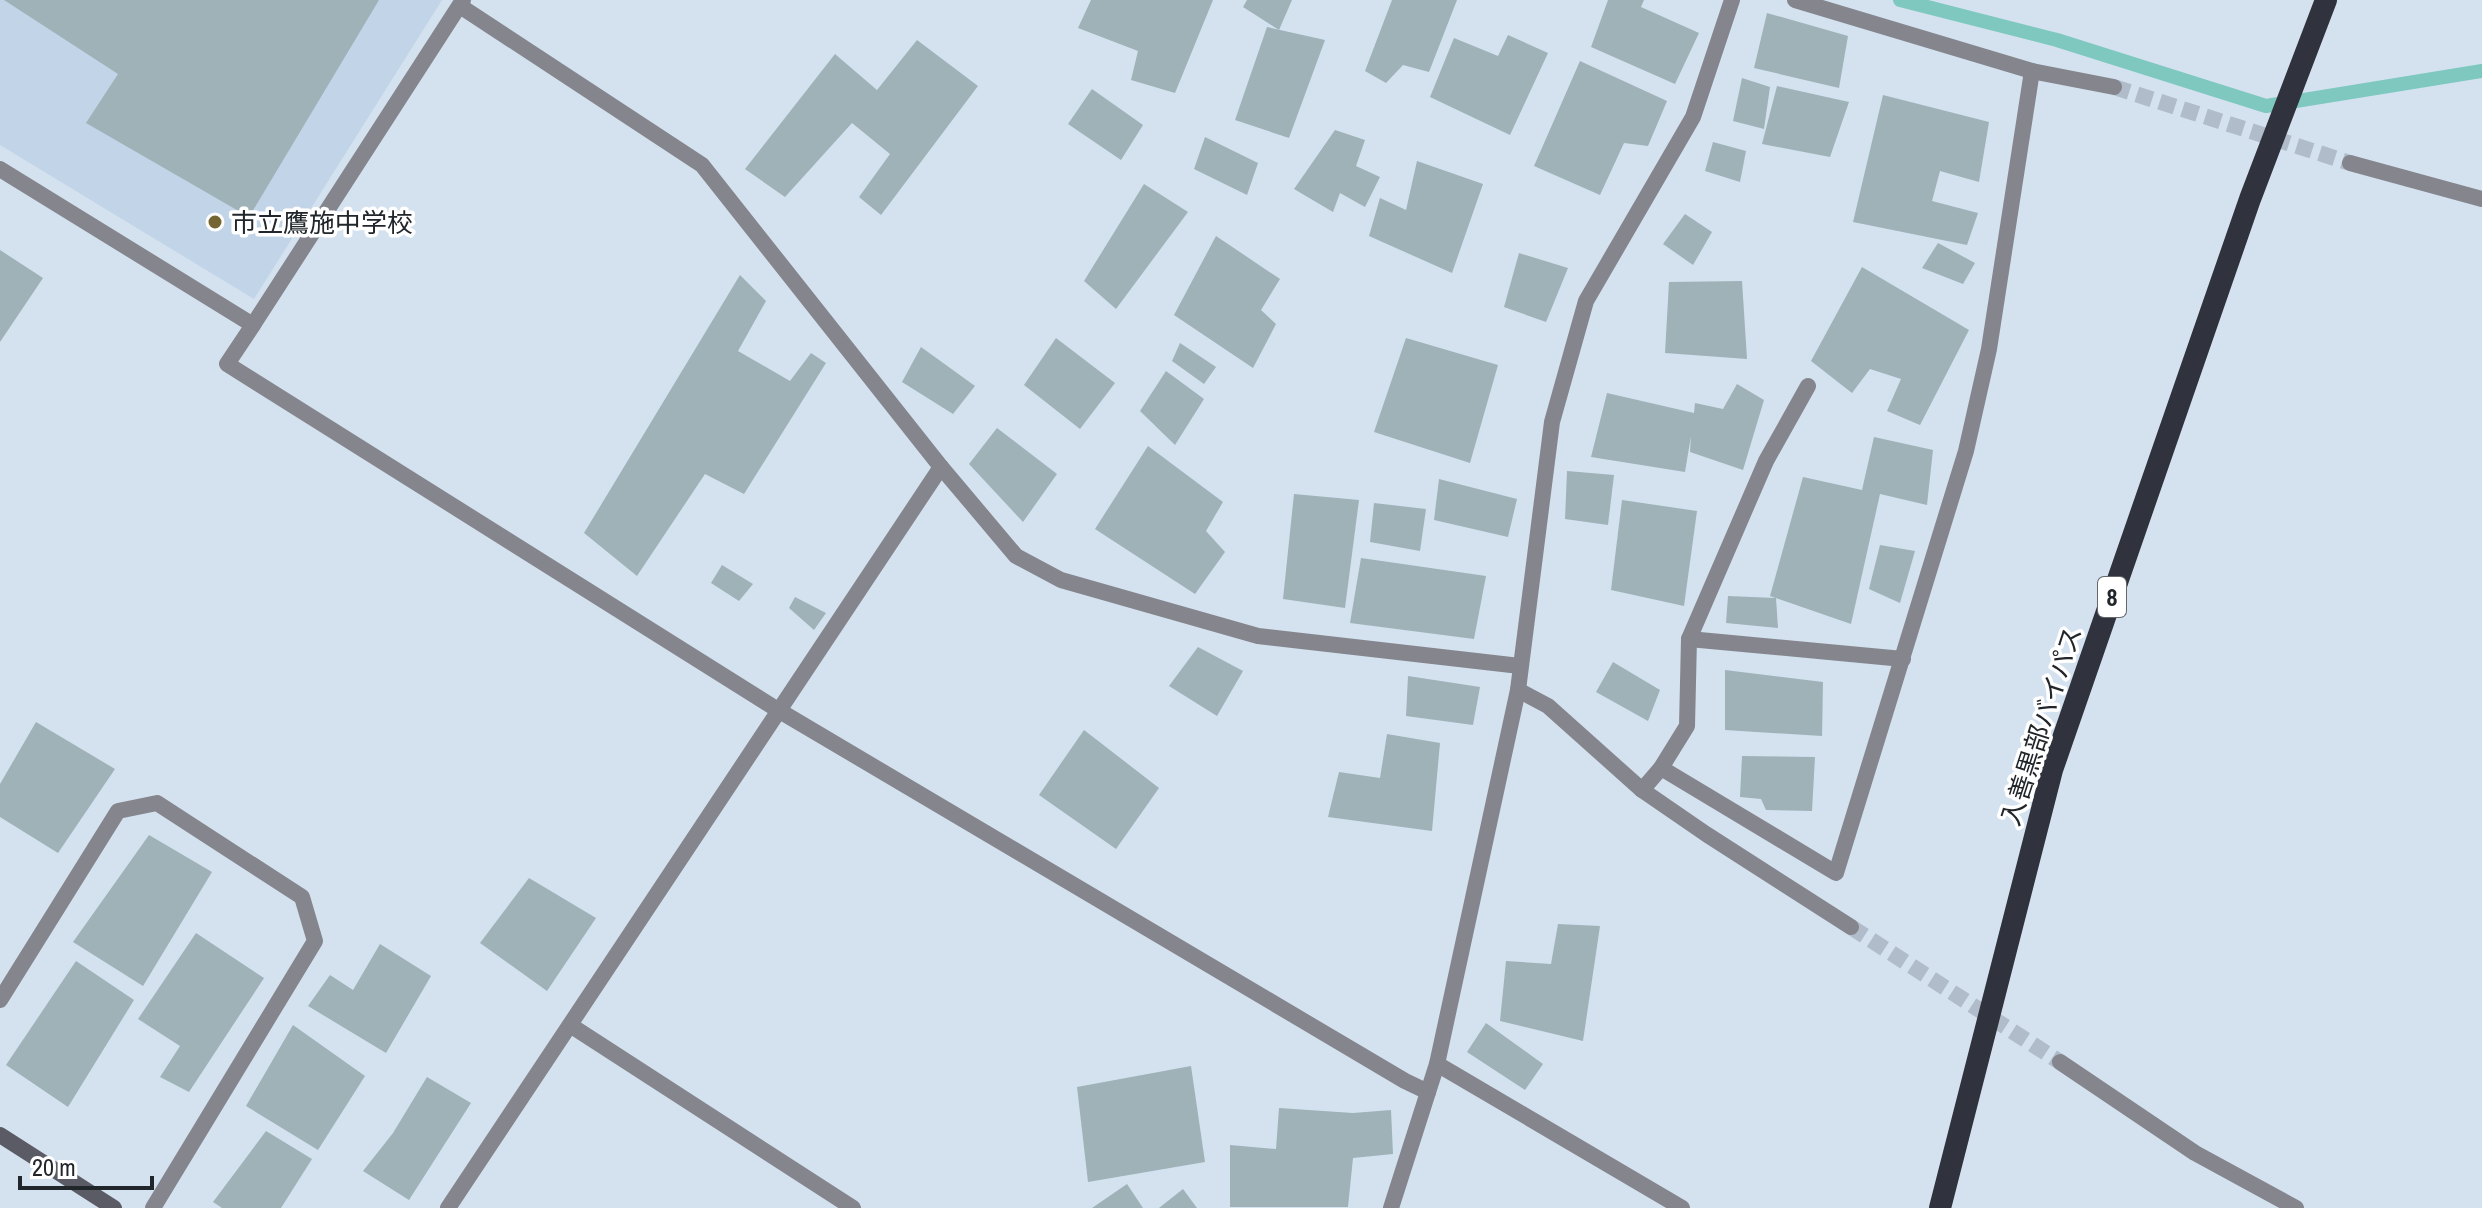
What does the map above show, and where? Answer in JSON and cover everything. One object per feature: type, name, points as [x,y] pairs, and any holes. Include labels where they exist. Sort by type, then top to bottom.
[{"type":"highway","name":"入善黒部バイパス","points":[[1940,1208],[2052,770],[2250,199],[2326,0]]},
{"type":"main road","points":[[0,1135],[114,1208]]},
{"type":"street","points":[[1391,1208],[1437,1064],[1518,690],[1552,422],[1586,301],[1693,117],[1732,0]]},
{"type":"street","points":[[1795,0],[2032,71],[2114,87]]},
{"type":"street","points":[[1428,1092],[1377,1065],[778,710],[227,364],[461,3],[702,165],[941,467],[1016,556],[1061,580],[1258,636],[1520,666]]},
{"type":"street","points":[[1661,768],[1836,873],[1966,451],[1989,349],[2032,71]]},
{"type":"street","points":[[2350,163],[2482,199]]},
{"type":"street","points":[[0,169],[253,325]]},
{"type":"street","points":[[1642,790],[1661,768],[1687,726],[1689,639],[1766,461],[1808,386]]},
{"type":"street","points":[[448,1208],[941,467]]},
{"type":"street","points":[[1689,639],[1903,659]]},
{"type":"street","points":[[1518,690],[1548,706],[1642,790],[1851,927]]},
{"type":"street","points":[[0,1000],[118,811],[157,803],[302,897],[315,941],[153,1208]]},
{"type":"street","points":[[570,1025],[853,1208]]},
{"type":"street","points":[[2060,1062],[2195,1153],[2296,1208]]},
{"type":"street","points":[[1437,1064],[1682,1208]]},
{"type":"shaded area","name":"市立鷹施中学校","points":[[0,0],[442,0],[254,299],[0,145]]},
{"type":"building","points":[[4,0],[379,0],[249,217],[86,123],[118,74]]},
{"type":"building","points":[[1091,0],[1213,0],[1175,93],[1131,80],[1138,51],[1078,28]]},
{"type":"building","points":[[1247,0],[1292,0],[1279,30],[1243,7]]},
{"type":"building","points":[[1392,0],[1457,0],[1429,72],[1403,65],[1386,83],[1365,71]]},
{"type":"building","points":[[1608,0],[1644,0],[1641,7],[1699,33],[1675,84],[1591,47]]},
{"type":"building","points":[[1767,13],[1848,36],[1839,88],[1754,68]]},
{"type":"building","points":[[1267,27],[1325,40],[1289,138],[1235,120]]},
{"type":"building","points":[[1508,35],[1548,53],[1510,135],[1430,97],[1454,38],[1498,56]]},
{"type":"building","points":[[917,40],[978,86],[881,215],[859,197],[890,154],[852,123],[785,197],[745,169],[835,54],[877,90]]},
{"type":"building","points":[[1580,61],[1667,101],[1648,146],[1624,143],[1600,195],[1534,166]]},
{"type":"building","points":[[1742,78],[1770,87],[1764,129],[1733,121]]},
{"type":"building","points":[[1777,86],[1849,102],[1830,157],[1762,144]]},
{"type":"building","points":[[1092,89],[1143,125],[1121,160],[1068,124]]},
{"type":"building","points":[[1883,95],[1989,122],[1979,182],[1940,171],[1932,201],[1978,213],[1967,245],[1853,222]]},
{"type":"building","points":[[1335,130],[1365,140],[1356,166],[1380,177],[1365,207],[1340,193],[1333,212],[1294,189]]},
{"type":"building","points":[[1205,137],[1258,163],[1247,195],[1194,169]]},
{"type":"building","points":[[1713,142],[1746,151],[1740,182],[1705,171]]},
{"type":"building","points":[[1417,161],[1483,184],[1452,273],[1369,236],[1380,198],[1406,210]]},
{"type":"building","points":[[1144,184],[1188,212],[1116,309],[1084,281]]},
{"type":"building","points":[[1685,214],[1712,232],[1693,265],[1663,244]]},
{"type":"building","points":[[1216,236],[1280,279],[1261,310],[1276,324],[1253,368],[1174,315]]},
{"type":"building","points":[[1938,243],[1975,263],[1963,284],[1922,268]]},
{"type":"building","points":[[0,250],[43,278],[0,342]]},
{"type":"building","points":[[1519,253],[1568,268],[1546,322],[1504,307]]},
{"type":"building","points":[[1862,267],[1969,330],[1920,425],[1887,411],[1901,379],[1870,369],[1852,393],[1811,361]]},
{"type":"building","points":[[740,275],[766,301],[738,351],[790,381],[811,353],[826,363],[744,494],[705,474],[637,576],[584,533]]},
{"type":"building","points":[[1742,281],[1747,359],[1665,353],[1669,282]]},
{"type":"building","points":[[1056,338],[1115,383],[1080,429],[1024,385]]},
{"type":"building","points":[[1406,338],[1498,365],[1470,463],[1374,432]]},
{"type":"building","points":[[1180,343],[1216,367],[1204,384],[1172,361]]},
{"type":"building","points":[[921,347],[975,386],[953,414],[902,382]]},
{"type":"building","points":[[1166,371],[1204,399],[1175,445],[1140,411]]},
{"type":"building","points":[[1737,384],[1764,400],[1743,470],[1690,452],[1691,436],[1685,472],[1591,457],[1607,393],[1694,413],[1695,403],[1723,409]]},
{"type":"building","points":[[997,428],[1057,474],[1023,522],[969,464]]},
{"type":"building","points":[[1874,437],[1933,450],[1927,505],[1880,494],[1851,624],[1770,596],[1803,477],[1862,490]]},
{"type":"building","points":[[1148,446],[1223,502],[1206,531],[1225,552],[1195,594],[1095,529]]},
{"type":"building","points":[[1567,471],[1614,475],[1608,525],[1565,519]]},
{"type":"building","points":[[1439,479],[1517,499],[1508,537],[1434,520]]},
{"type":"building","points":[[1294,494],[1359,500],[1345,608],[1283,599]]},
{"type":"building","points":[[1622,500],[1697,511],[1684,606],[1611,590]]},
{"type":"building","points":[[1374,503],[1426,509],[1420,551],[1370,542]]},
{"type":"building","points":[[1880,545],[1915,551],[1900,603],[1869,589]]},
{"type":"building","points":[[1361,558],[1486,576],[1474,639],[1350,623]]},
{"type":"building","points":[[722,565],[753,584],[739,601],[711,583]]},
{"type":"building","points":[[1728,596],[1776,598],[1778,628],[1726,623]]},
{"type":"building","points":[[795,597],[826,613],[814,630],[789,608]]},
{"type":"building","points":[[1198,647],[1243,671],[1217,716],[1169,686]]},
{"type":"building","points":[[1613,662],[1660,690],[1648,721],[1596,692]]},
{"type":"building","points":[[1725,670],[1823,682],[1822,736],[1725,730]]},
{"type":"building","points":[[1408,676],[1480,687],[1473,725],[1406,716]]},
{"type":"building","points":[[36,722],[115,769],[58,853],[0,817],[0,784]]},
{"type":"building","points":[[1084,730],[1159,788],[1116,849],[1039,795]]},
{"type":"building","points":[[1387,734],[1440,743],[1432,831],[1328,817],[1339,772],[1380,778]]},
{"type":"building","points":[[1742,756],[1815,757],[1812,811],[1766,810],[1761,799],[1740,797]]},
{"type":"building","points":[[149,835],[212,872],[143,986],[73,942]]},
{"type":"building","points":[[529,878],[596,918],[547,991],[480,943]]},
{"type":"building","points":[[1558,924],[1600,926],[1583,1041],[1500,1021],[1506,961],[1551,964]]},
{"type":"building","points":[[196,933],[264,978],[189,1092],[160,1077],[180,1046],[138,1019]]},
{"type":"building","points":[[380,944],[431,976],[386,1053],[308,1006],[330,975],[353,990]]},
{"type":"building","points":[[76,961],[134,1000],[68,1107],[6,1065]]},
{"type":"building","points":[[1486,1023],[1543,1064],[1525,1090],[1467,1052]]},
{"type":"building","points":[[293,1025],[365,1076],[318,1150],[246,1106]]},
{"type":"building","points":[[1191,1066],[1205,1162],[1088,1182],[1077,1087]]},
{"type":"building","points":[[427,1077],[471,1103],[409,1200],[363,1171],[393,1133]]},
{"type":"building","points":[[1279,1108],[1353,1113],[1391,1110],[1393,1154],[1353,1158],[1348,1207],[1230,1207],[1230,1145],[1276,1149]]},
{"type":"building","points":[[266,1131],[312,1159],[281,1208],[222,1208],[213,1202]]},
{"type":"building","points":[[1127,1184],[1143,1208],[1092,1208]]},
{"type":"building","points":[[1183,1189],[1197,1208],[1159,1208]]},
{"type":"waterway","points":[[1900,0],[2057,40],[2266,106],[2482,71]]},
{"type":"tunnel","points":[[2114,87],[2350,163]]},
{"type":"tunnel","points":[[1851,927],[2060,1062]]},
{"type":"place","name":"市立鷹施中学校","points":[[215,222]]}]
